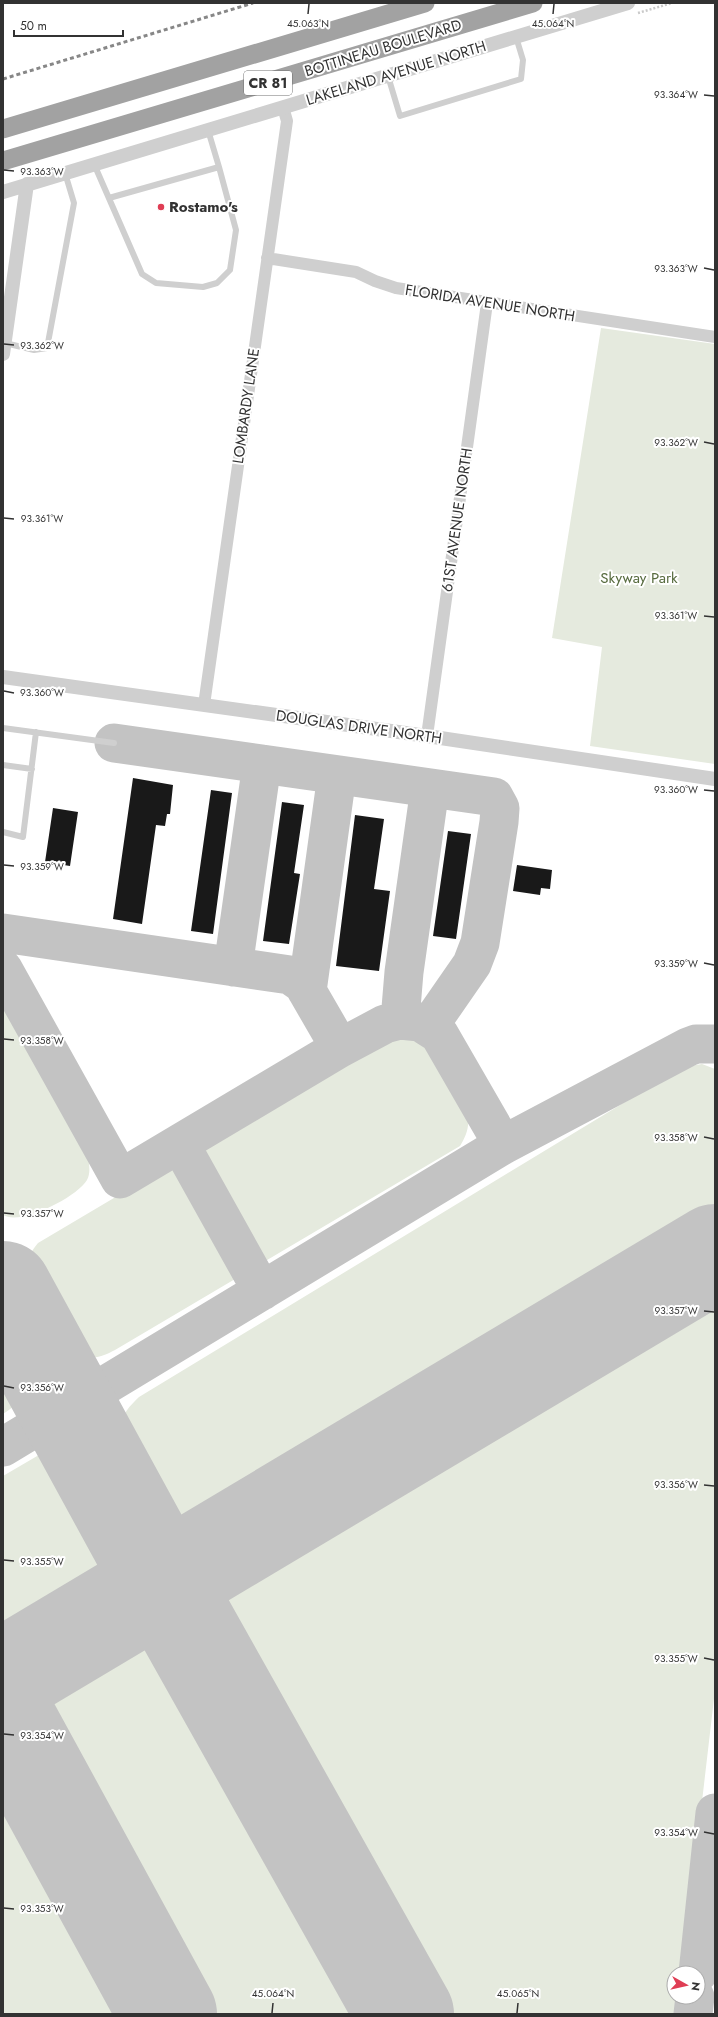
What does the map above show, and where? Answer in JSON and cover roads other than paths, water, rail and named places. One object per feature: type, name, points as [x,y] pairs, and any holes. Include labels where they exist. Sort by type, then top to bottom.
[{"type":"highway","name":"BOTTINEAU BOULEVARD","points":[[3,129],[425,3]]},
{"type":"highway","name":"BOTTINEAU BOULEVARD","points":[[3,161],[533,3]]},
{"type":"street","name":"LAKELAND AVENUE NORTH","points":[[3,192],[628,3]]},
{"type":"street","name":"LOMBARDY LANE","points":[[204,705],[287,121],[283,107]]},
{"type":"street","points":[[4,348],[27,184]]},
{"type":"street","name":"FLORIDA AVENUE NORTH","points":[[267,258],[356,272],[375,281],[396,288],[715,337]]},
{"type":"street","name":"61ST AVENUE NORTH","points":[[427,736],[487,303]]},
{"type":"street","name":"DOUGLAS DRIVE NORTH","points":[[3,677],[427,736],[715,779]]},
{"type":"lane","points":[[388,76],[400,116],[521,79],[523,60],[516,37]]},
{"type":"lane","points":[[94,164],[142,274],[156,282],[203,287],[217,283],[230,270],[236,230],[208,130]]},
{"type":"lane","points":[[109,198],[219,167]]},
{"type":"lane","points":[[4,348],[34,350],[47,348],[74,203],[65,173]]},
{"type":"lane","points":[[3,728],[114,743]]},
{"type":"lane","points":[[3,832],[23,837],[36,732]]},
{"type":"lane","points":[[3,765],[32,769]]},
{"type":"railway","points":[[3,79],[253,3]]},
{"type":"place","name":"Rostamo's","points":[[161,207]]},
{"type":"park label","name":"Skyway Park","points":[[639,578]]}]
